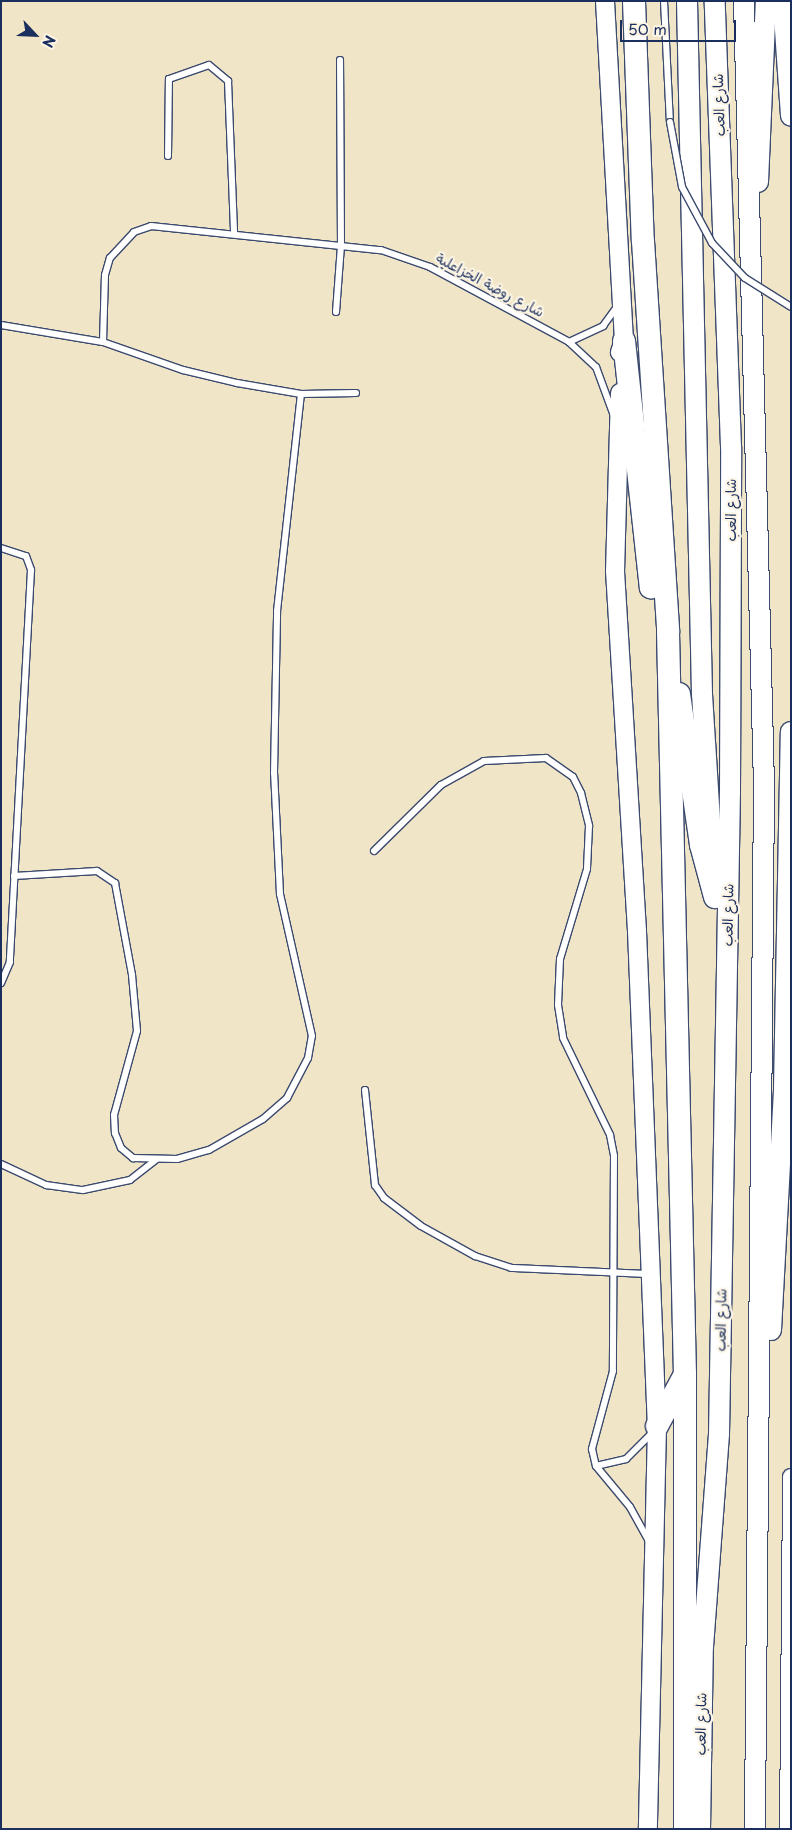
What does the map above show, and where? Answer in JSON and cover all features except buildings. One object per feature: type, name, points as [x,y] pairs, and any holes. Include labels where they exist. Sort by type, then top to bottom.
[{"type":"highway","points":[[634,1],[643,240],[668,632],[685,1373],[684,1829]]},
{"type":"highway","points":[[624,341],[656,636],[668,690]]},
{"type":"highway","points":[[668,632],[701,844],[715,897]]},
{"type":"highway","points":[[657,1426],[685,1373]]},
{"type":"main road","points":[[605,1],[624,341],[619,362],[621,431],[615,580],[627,736],[657,1426],[648,1829]]},
{"type":"main road","points":[[687,1],[702,694],[715,897],[727,952]]},
{"type":"main road","name":"شارع العب","points":[[700,1829],[701,1738],[719,1434],[727,952],[730,446],[715,1]]},
{"type":"main road","name":"شارع العب","points":[[744,1],[750,251],[763,618],[759,1504],[755,1829]]},
{"type":"main road","points":[[750,251],[762,154],[766,1]]},
{"type":"main road","points":[[783,1],[791,116]]},
{"type":"main road","points":[[759,1504],[786,1177],[791,732]]},
{"type":"main road","points":[[701,1738],[711,1829]]},
{"type":"street","points":[[788,1829],[791,1477]]},
{"type":"lane","points":[[664,1],[670,122],[682,187],[712,243],[745,278],[791,307]]},
{"type":"lane","points":[[336,312],[341,246],[340,60]]},
{"type":"lane","points":[[168,156],[169,80],[209,65],[228,81],[234,232]]},
{"type":"lane","name":"شارع روضة الخزاعلية","points":[[104,342],[105,275],[120,244],[151,226],[234,232],[397,254],[569,342],[596,367],[621,431]]},
{"type":"lane","points":[[569,342],[603,326],[622,294]]},
{"type":"lane","points":[[1,325],[104,342],[183,370],[301,394],[356,394]]},
{"type":"lane","points":[[14,876],[97,871],[114,883],[132,975],[137,1031],[114,1115],[115,1133],[121,1148],[133,1158],[156,1160],[209,1150],[263,1118],[287,1098],[308,1058],[312,1036],[308,1008],[280,894],[274,773],[277,611],[301,394]]},
{"type":"lane","points":[[1,548],[26,556],[31,570],[10,962],[1,982]]},
{"type":"lane","points":[[374,851],[441,785],[484,761],[546,758],[573,777],[587,809],[589,847],[582,894],[560,959],[558,1005],[563,1038],[612,1143],[613,1371],[593,1440],[596,1466],[630,1507],[653,1548]]},
{"type":"lane","points":[[365,1090],[372,1176],[384,1198],[396,1208],[458,1248],[511,1268],[651,1274]]},
{"type":"lane","points":[[1,1164],[46,1185],[83,1190],[130,1180],[156,1160]]},
{"type":"lane","points":[[596,1466],[634,1454],[657,1426]]}]
